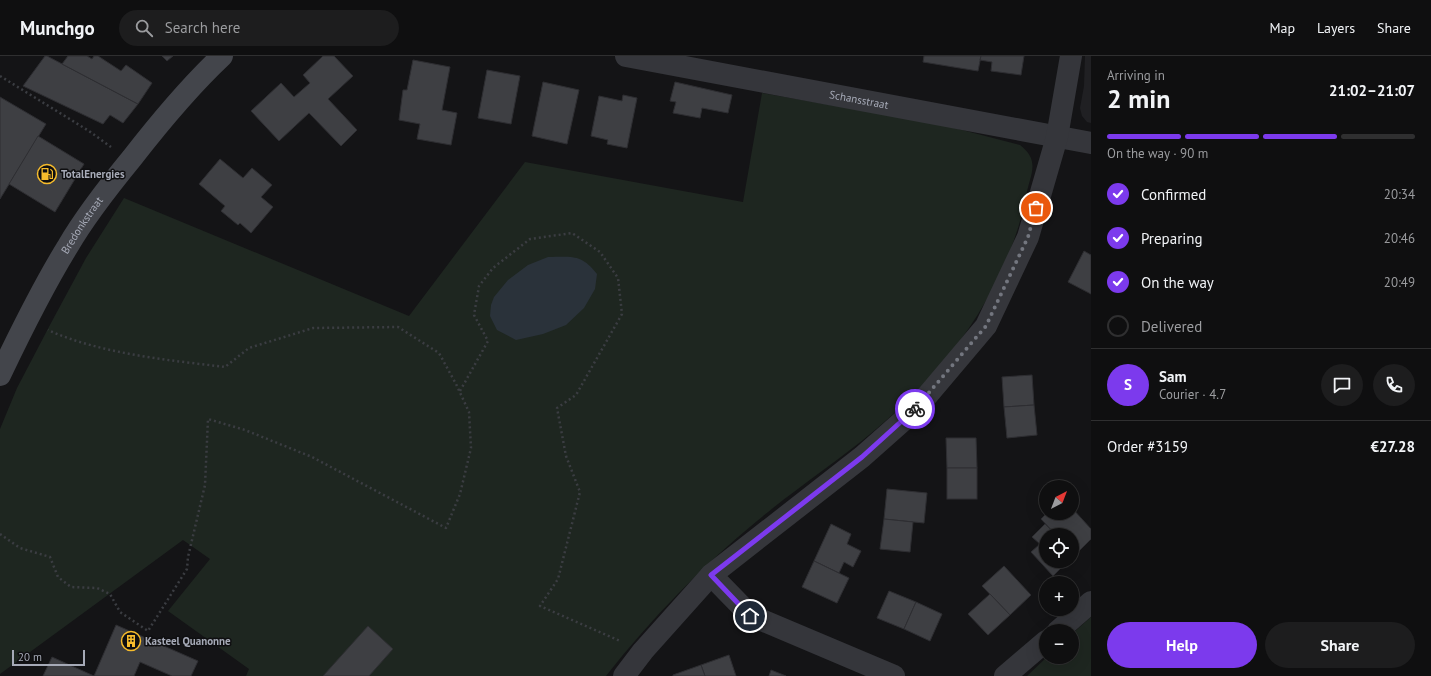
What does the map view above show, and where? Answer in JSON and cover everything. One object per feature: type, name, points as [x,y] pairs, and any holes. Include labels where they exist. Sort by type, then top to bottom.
[{"type":"street","name":"Bredonkstraat","points":[[0,375],[26,320],[68,246],[108,188],[152,132],[222,56]]},
{"type":"street","name":"Schansstraat","points":[[626,56],[1091,143]]},
{"type":"street","points":[[624,676],[643,651],[711,575],[862,457],[914,410],[986,326],[1028,237],[1057,137],[1071,56]]},
{"type":"street","points":[[711,575],[750,616],[894,676]]},
{"type":"street","points":[[1066,624],[1091,602]]},
{"type":"street","points":[[1005,676],[1039,647]]},
{"type":"path","points":[[0,76],[90,131],[129,161]]},
{"type":"path","points":[[460,392],[488,341],[474,315],[479,286],[493,268],[530,239],[572,233],[600,252],[618,278],[622,314],[576,396],[557,408],[566,456],[580,492],[558,579],[540,606],[643,651]]},
{"type":"path","points":[[0,534],[20,548],[50,557],[58,577],[71,587],[97,588],[110,594],[120,612],[148,631],[187,569],[188,557],[204,485],[208,419],[245,430],[312,457],[446,528],[460,494],[471,448],[469,412],[439,352],[398,327],[313,328],[249,348],[224,367],[116,351],[63,337],[26,320]]},
{"type":"shaded area","points":[[1085,56],[1091,56],[1091,123],[1087,122],[1082,116],[1080,108],[1084,86]]},
{"type":"shaded area","points":[[762,93],[939,124],[1020,145],[1030,157],[1032,169],[1017,230],[1005,263],[989,295],[971,325],[950,354],[926,381],[901,407],[875,430],[771,509],[696,575],[641,634],[606,676],[246,676],[249,669],[168,611],[210,559],[183,540],[0,674],[0,429],[17,388],[51,323],[86,258],[124,198],[409,316],[525,162],[743,202]]},
{"type":"shaded area","points":[[548,257],[576,258],[586,263],[597,274],[595,289],[584,308],[566,325],[543,334],[516,340],[497,330],[490,316],[491,305],[494,297],[508,280],[528,265]]},
{"type":"shaded area","points":[[1091,617],[1091,676],[1027,676],[1040,664],[1079,664],[1079,628]]},
{"type":"building","points":[[45,56],[138,104],[123,123],[110,115],[103,124],[23,86]]},
{"type":"building","points":[[68,56],[87,56],[92,59],[94,56],[98,56],[121,71],[126,65],[152,83],[138,104],[62,64]]},
{"type":"building","points":[[162,56],[173,56],[167,61]]},
{"type":"building","points":[[323,56],[334,56],[353,76],[328,99],[357,130],[341,146],[309,113],[279,141],[251,111],[281,83],[294,97],[310,83],[303,75]]},
{"type":"building","points":[[924,56],[981,56],[978,71],[923,62]]},
{"type":"building","points":[[981,56],[1024,56],[1021,75],[991,71],[992,62],[980,60]]},
{"type":"building","points":[[413,60],[450,67],[442,110],[457,113],[451,145],[417,139],[420,124],[399,120],[403,90],[407,90]]},
{"type":"building","points":[[487,70],[520,76],[511,124],[478,118]]},
{"type":"building","points":[[543,82],[579,90],[567,144],[532,136]]},
{"type":"building","points":[[675,82],[732,95],[728,113],[702,108],[700,118],[673,113],[676,102],[670,101]]},
{"type":"building","points":[[623,95],[637,98],[627,148],[607,144],[608,140],[591,136],[599,96],[622,101]]},
{"type":"building","points":[[0,97],[46,124],[0,199]]},
{"type":"building","name":"TotalEnergies","points":[[38,136],[84,164],[55,212],[9,184]]},
{"type":"building","points":[[220,159],[243,178],[252,168],[272,185],[261,197],[273,207],[251,233],[240,223],[238,225],[221,211],[225,206],[199,184]]},
{"type":"building","points":[[1084,251],[1091,255],[1091,294],[1068,282]]},
{"type":"building","points":[[1032,375],[1034,405],[1004,407],[1002,377]]},
{"type":"building","points":[[1034,405],[1037,435],[1007,438],[1004,407]]},
{"type":"building","points":[[946,438],[976,438],[977,468],[947,468]]},
{"type":"building","points":[[947,468],[977,468],[977,499],[947,499]]},
{"type":"building","points":[[887,489],[927,493],[924,523],[884,519]]},
{"type":"building","points":[[1079,516],[1091,529],[1091,539],[1079,551],[1079,528],[1049,528],[1042,520],[1079,520]]},
{"type":"building","points":[[884,519],[913,522],[910,552],[880,549]]},
{"type":"building","points":[[831,524],[851,534],[847,544],[861,551],[853,567],[844,562],[839,573],[814,561]]},
{"type":"building","points":[[1045,524],[1049,528],[1041,528]]},
{"type":"building","points":[[1039,530],[1039,543],[1032,537]]},
{"type":"building","points":[[1039,545],[1039,561],[1031,552]]},
{"type":"building","points":[[814,561],[849,578],[837,603],[802,587]]},
{"type":"building","points":[[1004,566],[1031,595],[1010,615],[982,586]]},
{"type":"building","points":[[1046,568],[1061,568],[1053,576]]},
{"type":"building","points":[[889,591],[916,602],[904,629],[877,618]]},
{"type":"building","points":[[990,594],[1010,615],[988,635],[968,614]]},
{"type":"building","points":[[916,602],[942,614],[930,641],[904,629]]},
{"type":"building","name":"Kasteel Quanonne","points":[[116,625],[198,661],[191,676],[172,676],[140,662],[134,676],[94,676]]},
{"type":"building","points":[[368,626],[393,649],[369,676],[323,676]]},
{"type":"building","points":[[729,655],[736,676],[705,676],[701,665]]},
{"type":"building","points":[[52,657],[94,676],[43,676]]},
{"type":"building","points":[[701,665],[705,676],[673,676],[673,675]]},
{"type":"building","points":[[771,670],[786,676],[769,676]]},
{"type":"way so far","points":[[915,409],[986,326],[1028,237],[1036,208]]},
{"type":"place","name":"TotalEnergies","points":[[47,174]]},
{"type":"place","name":"Kasteel Quanonne","points":[[131,641]]},
{"type":"route","points":[[750,616],[711,575],[862,457],[915,409]]}]
